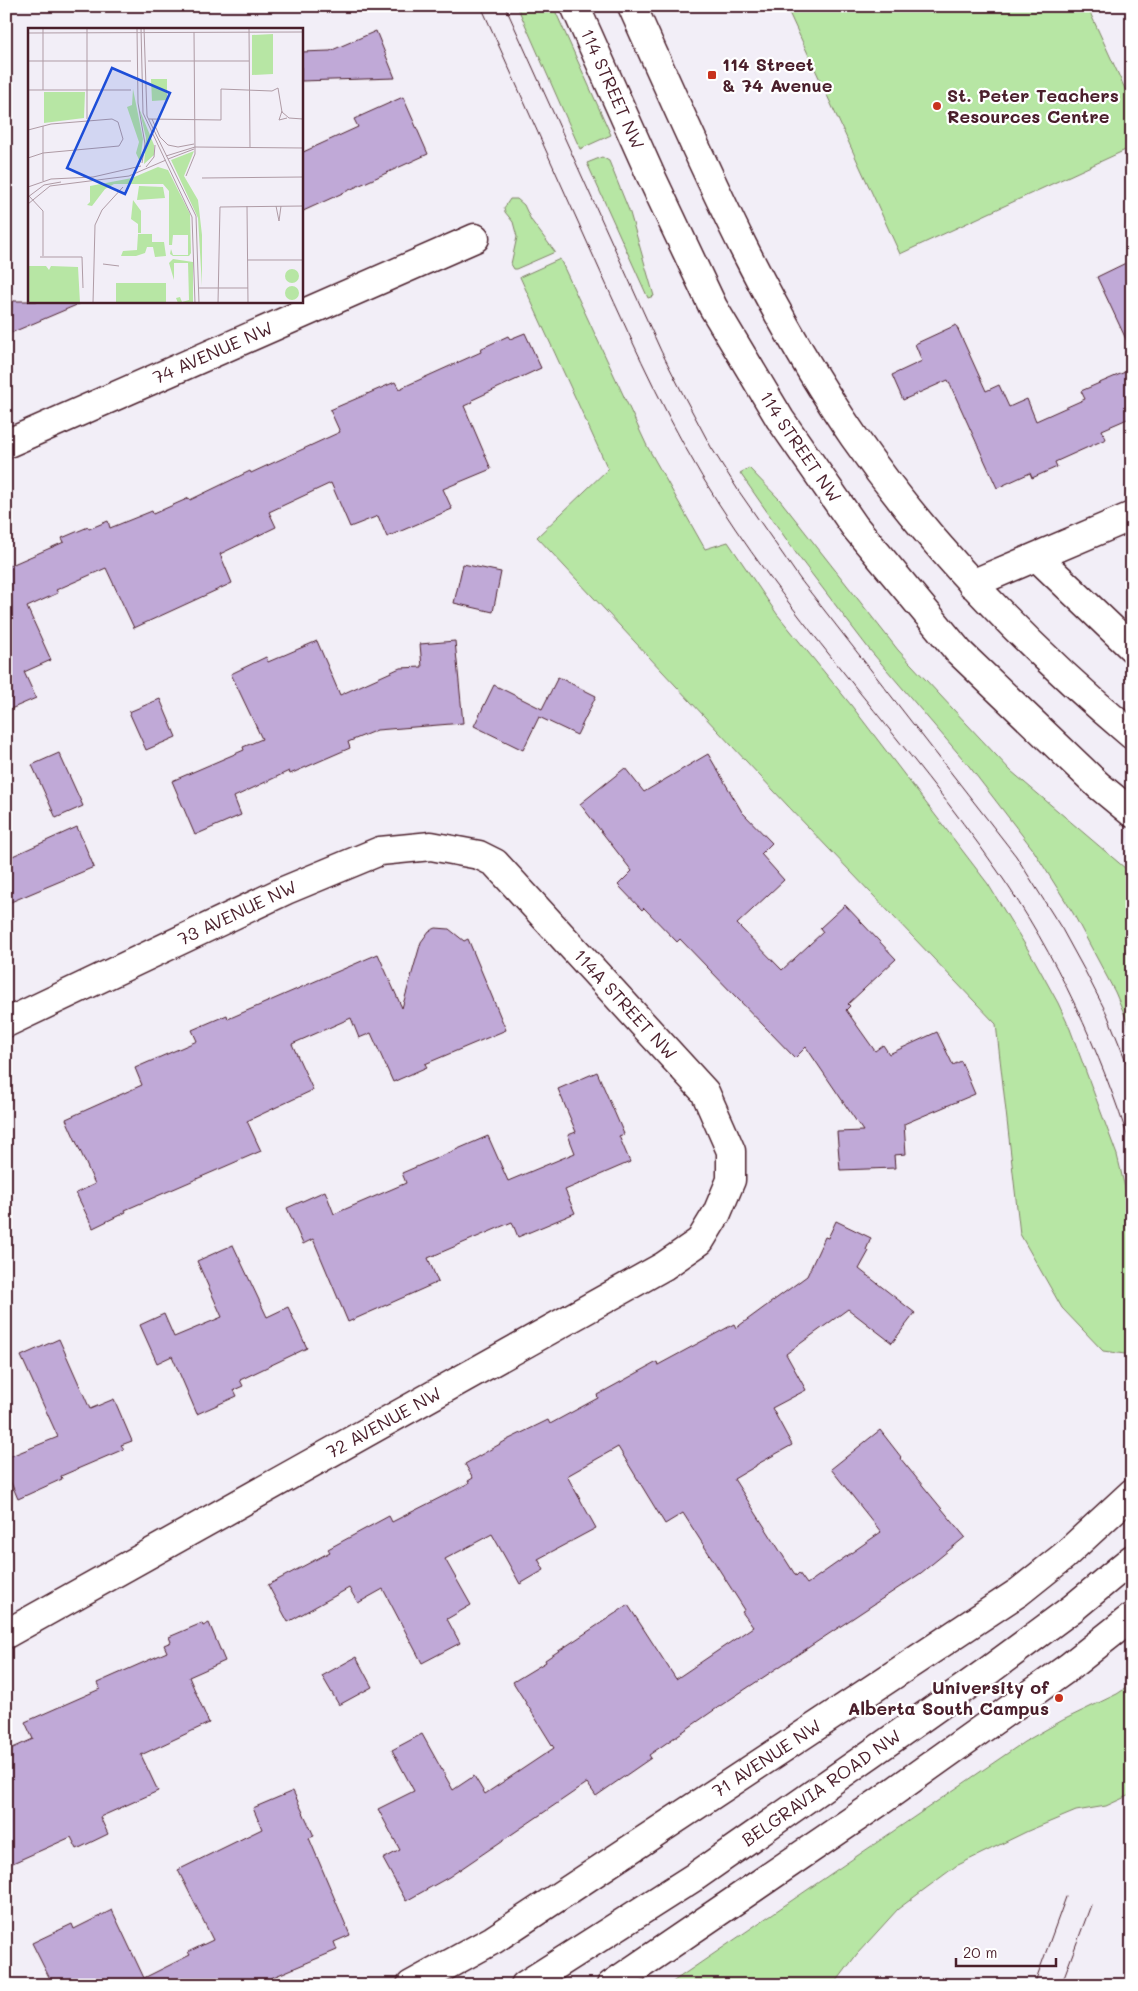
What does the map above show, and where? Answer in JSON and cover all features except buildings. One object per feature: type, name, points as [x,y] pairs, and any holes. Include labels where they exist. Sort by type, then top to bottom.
[{"type":"street","name":"114 STREET NW","points":[[575,6],[651,176],[713,307],[780,419],[855,527],[959,652],[1098,785],[1132,813]]},
{"type":"street","points":[[632,6],[704,164],[757,273],[785,326],[854,437],[907,507],[972,584],[1035,650],[1132,735]]},
{"type":"street","name":"74 AVENUE NW","points":[[6,444],[475,238]]},
{"type":"street","points":[[972,584],[1038,558],[1132,516]]},
{"type":"street","points":[[1038,558],[1132,648]]},
{"type":"street","name":"73 AVENUE NW","points":[[6,1023],[286,890],[380,851],[431,846],[479,856]]},
{"type":"street","name":"114A STREET NW","points":[[479,856],[495,863],[705,1092],[731,1151],[730,1180]]},
{"type":"street","name":"72 AVENUE NW","points":[[6,1634],[664,1266],[700,1241],[717,1213],[730,1180]]},
{"type":"street","name":"71 AVENUE NW","points":[[410,1985],[493,1940],[1019,1592],[1064,1556],[1132,1493]]},
{"type":"street","name":"BELGRAVIA ROAD NW","points":[[525,1985],[696,1876],[910,1726],[1050,1625],[1132,1559]]},
{"type":"street","points":[[611,1985],[894,1791],[1069,1667],[1132,1617]]},
{"type":"green space","points":[[517,6],[553,6],[611,135],[580,149]]},
{"type":"green space","points":[[786,6],[1087,6],[1132,104],[1132,147],[900,254]]},
{"type":"green space","points":[[602,157],[609,161],[630,213],[654,296],[648,298],[587,163]]},
{"type":"green space","points":[[510,199],[517,199],[524,205],[531,220],[555,252],[516,269],[511,264],[517,237],[513,222],[504,208]]},
{"type":"green space","points":[[560,259],[647,446],[705,549],[728,542],[777,614],[851,705],[988,884],[1058,1003],[1070,1029],[1117,1155],[1132,1217],[1132,1355],[1103,1351],[1062,1308],[1020,1234],[996,1024],[788,806],[537,537],[608,469],[520,277]]},
{"type":"green space","points":[[749,468],[780,500],[898,650],[1011,771],[1132,874],[1132,1032],[1115,992],[1073,913],[1032,848],[969,766],[869,649],[798,556],[740,473]]},
{"type":"green space","points":[[1132,1684],[1132,1794],[1106,1806],[1076,1811],[1028,1831],[956,1866],[898,1909],[857,1954],[834,1985],[668,1985],[1024,1742],[1063,1720],[1117,1694]]},
{"type":"tram line","points":[[481,6],[628,332],[686,448],[719,504],[751,552],[820,643],[963,823],[1019,902],[1058,970],[1091,1040],[1132,1150]]},
{"type":"tram line","points":[[505,6],[661,351],[711,447],[738,490],[800,579],[1016,856],[1062,929],[1085,971],[1107,1014],[1132,1076]]},
{"type":"tram line","points":[[1034,1985],[1066,1897]]},
{"type":"tram line","points":[[1061,1985],[1091,1905]]},
{"type":"place","name":"114 Street & 74 Avenue","points":[[712,75]]},
{"type":"place","name":"St. Peter Teachers Resources Centre","points":[[937,106]]},
{"type":"place","name":"University of Alberta South Campus","points":[[1059,1698]]}]
